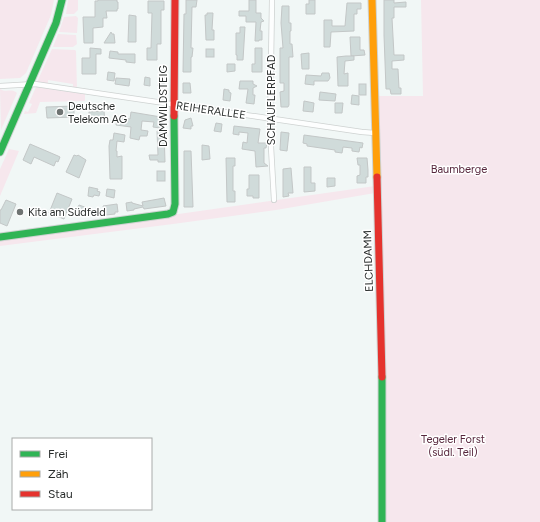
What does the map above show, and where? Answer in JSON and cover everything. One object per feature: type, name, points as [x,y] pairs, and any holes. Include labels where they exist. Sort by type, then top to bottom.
[{"type":"street","points":[[0,152],[56,22],[62,0]]},
{"type":"street","name":"DAMWILDSTEIG","points":[[0,237],[154,216],[173,212],[175,204],[175,0]]},
{"type":"street","name":"SCHAUFLERPFAD","points":[[272,0],[270,118],[274,200]]},
{"type":"street","name":"ELCHDAMM","points":[[372,0],[382,370],[382,522]]},
{"type":"street","name":"REIHERALLEE","points":[[0,86],[36,84],[375,133]]},
{"type":"green space","points":[[0,0],[54,0],[51,15],[26,73],[20,78],[0,79]]},
{"type":"green space","points":[[68,0],[78,0],[78,10],[74,14],[66,14]]},
{"type":"green space","name":"Tegeler Forst (südl. Teil)","points":[[421,0],[540,0],[540,522],[384,522],[377,96],[423,96]]},
{"type":"green space","points":[[76,16],[78,18],[77,33],[59,32],[64,17]]},
{"type":"green space","points":[[58,34],[76,35],[77,44],[73,47],[53,47]]},
{"type":"green space","points":[[52,49],[76,51],[77,89],[73,88],[73,84],[48,80],[48,85],[37,82]]},
{"type":"green space","points":[[36,87],[85,94],[85,101],[40,102],[36,113],[24,114],[25,111],[28,112],[32,104],[29,103]]},
{"type":"green space","points":[[0,89],[17,93],[1,130]]},
{"type":"green space","points":[[9,149],[19,151],[0,196],[0,169]]},
{"type":"green space","points":[[375,186],[375,193],[276,210],[0,246],[0,238]]},
{"type":"building","points":[[117,0],[118,9],[117,11],[106,11],[107,18],[103,18],[103,27],[93,28],[93,43],[84,43],[83,17],[95,17],[95,1]]},
{"type":"building","points":[[186,0],[197,0],[196,7],[192,7],[191,48],[193,48],[191,57],[191,72],[183,72],[184,14],[186,14]]},
{"type":"building","points":[[249,0],[256,0],[256,13],[261,13],[261,18],[264,21],[261,22],[260,31],[262,31],[262,40],[259,41],[255,41],[256,22],[246,22],[246,16],[239,16],[239,11],[249,11]]},
{"type":"building","points":[[309,0],[315,0],[315,14],[306,14],[306,4],[309,4]]},
{"type":"building","points":[[384,0],[394,0],[394,3],[406,2],[406,7],[394,7],[394,18],[392,18],[394,55],[404,55],[404,60],[392,61],[392,69],[398,69],[399,88],[401,88],[401,94],[391,94],[390,89],[386,89]]},
{"type":"building","points":[[148,1],[164,1],[164,10],[161,10],[161,44],[157,44],[157,60],[147,60],[147,48],[151,48],[152,13],[148,13]]},
{"type":"building","points":[[347,3],[361,3],[361,9],[357,9],[357,14],[354,14],[354,31],[331,32],[330,47],[324,47],[324,20],[332,20],[332,26],[345,26]]},
{"type":"building","points":[[282,6],[289,6],[289,23],[291,23],[290,44],[292,44],[293,57],[289,57],[288,107],[281,107],[280,92],[284,91],[284,83],[280,83],[280,48],[283,48],[281,23]]},
{"type":"building","points":[[207,13],[213,13],[212,30],[214,30],[214,40],[206,40],[205,15],[207,15]]},
{"type":"building","points":[[129,15],[136,16],[136,42],[128,42]]},
{"type":"building","points":[[240,27],[245,27],[243,60],[237,60],[236,33],[240,33]]},
{"type":"building","points":[[111,32],[114,34],[115,43],[104,43]]},
{"type":"building","points":[[350,37],[360,37],[360,50],[364,50],[365,55],[351,56]]},
{"type":"building","points":[[90,48],[101,49],[101,54],[96,54],[96,74],[82,74],[82,58],[90,58]]},
{"type":"building","points":[[255,48],[262,48],[262,72],[252,72],[252,64],[255,64]]},
{"type":"building","points":[[206,49],[214,49],[214,57],[206,57]]},
{"type":"building","points":[[110,51],[118,52],[118,54],[135,54],[135,63],[126,62],[126,60],[109,58]]},
{"type":"building","points":[[309,53],[309,69],[302,69],[301,54]]},
{"type":"building","points":[[354,56],[354,60],[345,61],[344,74],[348,73],[348,86],[338,86],[337,57]]},
{"type":"building","points":[[227,64],[235,64],[235,71],[227,72]]},
{"type":"building","points":[[161,66],[165,66],[164,87],[158,86]]},
{"type":"building","points":[[108,72],[115,73],[114,81],[107,80]]},
{"type":"building","points":[[322,73],[329,73],[330,78],[328,81],[314,81],[314,85],[305,84],[306,75],[321,76]]},
{"type":"building","points":[[145,77],[150,78],[150,86],[144,85]]},
{"type":"building","points":[[116,78],[130,79],[129,86],[115,84]]},
{"type":"building","points":[[240,81],[253,81],[253,84],[257,86],[253,88],[253,95],[255,95],[254,104],[246,103],[248,89],[239,89]]},
{"type":"building","points":[[183,83],[190,83],[191,93],[183,93]]},
{"type":"building","points":[[359,84],[366,84],[366,95],[359,95]]},
{"type":"building","points":[[224,89],[229,90],[231,93],[230,101],[223,100]]},
{"type":"building","points":[[320,92],[336,94],[335,101],[319,100]]},
{"type":"building","points":[[352,95],[359,96],[359,105],[351,104]]},
{"type":"building","points":[[304,101],[314,103],[313,112],[303,111]]},
{"type":"building","points":[[335,103],[343,103],[342,113],[335,113]]},
{"type":"building","name":"Deutsche Telekom AG","points":[[74,106],[74,117],[47,118],[46,107]]},
{"type":"building","points":[[104,111],[105,121],[89,122],[89,112]]},
{"type":"building","points":[[131,112],[161,117],[160,128],[153,127],[154,122],[142,121],[141,130],[148,131],[147,136],[140,136],[139,140],[130,138],[131,127],[116,125],[117,117],[130,119]]},
{"type":"building","points":[[191,118],[193,126],[191,126],[191,129],[183,128],[185,120]]},
{"type":"building","points":[[216,123],[222,124],[221,132],[214,131]]},
{"type":"building","points":[[234,126],[260,129],[258,143],[267,143],[266,148],[264,148],[264,163],[268,166],[256,167],[255,151],[242,149],[243,142],[247,143],[248,133],[239,132],[239,135],[233,134]]},
{"type":"building","points":[[157,131],[164,131],[165,162],[150,160],[149,155],[158,155]]},
{"type":"building","points":[[281,132],[289,133],[287,151],[280,150]]},
{"type":"building","points":[[114,133],[125,135],[124,142],[117,141],[116,151],[117,157],[122,156],[122,179],[110,179],[109,146],[110,140],[113,140]]},
{"type":"building","points":[[304,135],[363,143],[359,152],[352,151],[352,148],[343,147],[342,153],[335,152],[335,150],[307,146],[307,144],[303,143]]},
{"type":"building","points":[[30,144],[60,157],[58,162],[56,161],[54,166],[34,157],[31,164],[23,160]]},
{"type":"building","points":[[202,145],[209,146],[210,159],[202,160]]},
{"type":"building","points":[[184,151],[191,151],[193,207],[184,207]]},
{"type":"building","points":[[74,155],[78,155],[86,160],[79,178],[66,172]]},
{"type":"building","points":[[226,158],[235,158],[235,166],[233,166],[233,191],[235,191],[235,202],[227,202]]},
{"type":"building","points":[[357,158],[367,158],[368,177],[366,177],[366,183],[357,183],[357,176],[360,175],[360,165],[358,165]]},
{"type":"building","points":[[304,167],[311,167],[311,183],[315,183],[315,191],[304,192]]},
{"type":"building","points":[[291,168],[293,193],[288,193],[289,196],[283,197],[283,169]]},
{"type":"building","points":[[157,171],[165,171],[165,181],[157,181]]},
{"type":"building","points":[[249,175],[259,175],[259,198],[247,196],[247,189],[249,189]]},
{"type":"building","points":[[327,178],[335,178],[335,186],[327,187]]},
{"type":"building","points":[[89,187],[98,189],[97,191],[100,192],[99,196],[88,196]]},
{"type":"building","points":[[107,189],[115,190],[114,198],[106,196]]},
{"type":"building","points":[[57,193],[72,199],[64,219],[49,213]]},
{"type":"building","points":[[164,198],[166,206],[144,209],[143,207],[127,211],[126,203],[132,202],[143,206],[142,202]]},
{"type":"building","points":[[6,200],[16,204],[7,226],[0,223],[0,210]]},
{"type":"building","points":[[117,204],[118,212],[115,212],[115,214],[106,215],[103,206]]},
{"type":"building","points":[[79,205],[90,209],[87,216],[76,211]]},
{"type":"traffic: fast","points":[[0,152],[56,23],[62,0]]},
{"type":"traffic: fast","points":[[0,237],[168,214],[173,212],[175,204],[174,116]]},
{"type":"traffic: fast","points":[[382,377],[382,522]]},
{"type":"traffic: slow","points":[[372,0],[377,177]]},
{"type":"traffic: jam","points":[[174,116],[175,0]]},
{"type":"traffic: jam","points":[[377,177],[382,377]]},
{"type":"place","name":"Deutsche Telekom AG","points":[[60,112]]},
{"type":"place","name":"Kita am Südfeld","points":[[20,212]]},
{"type":"park label","name":"Baumberge","points":[[459,169]]}]
